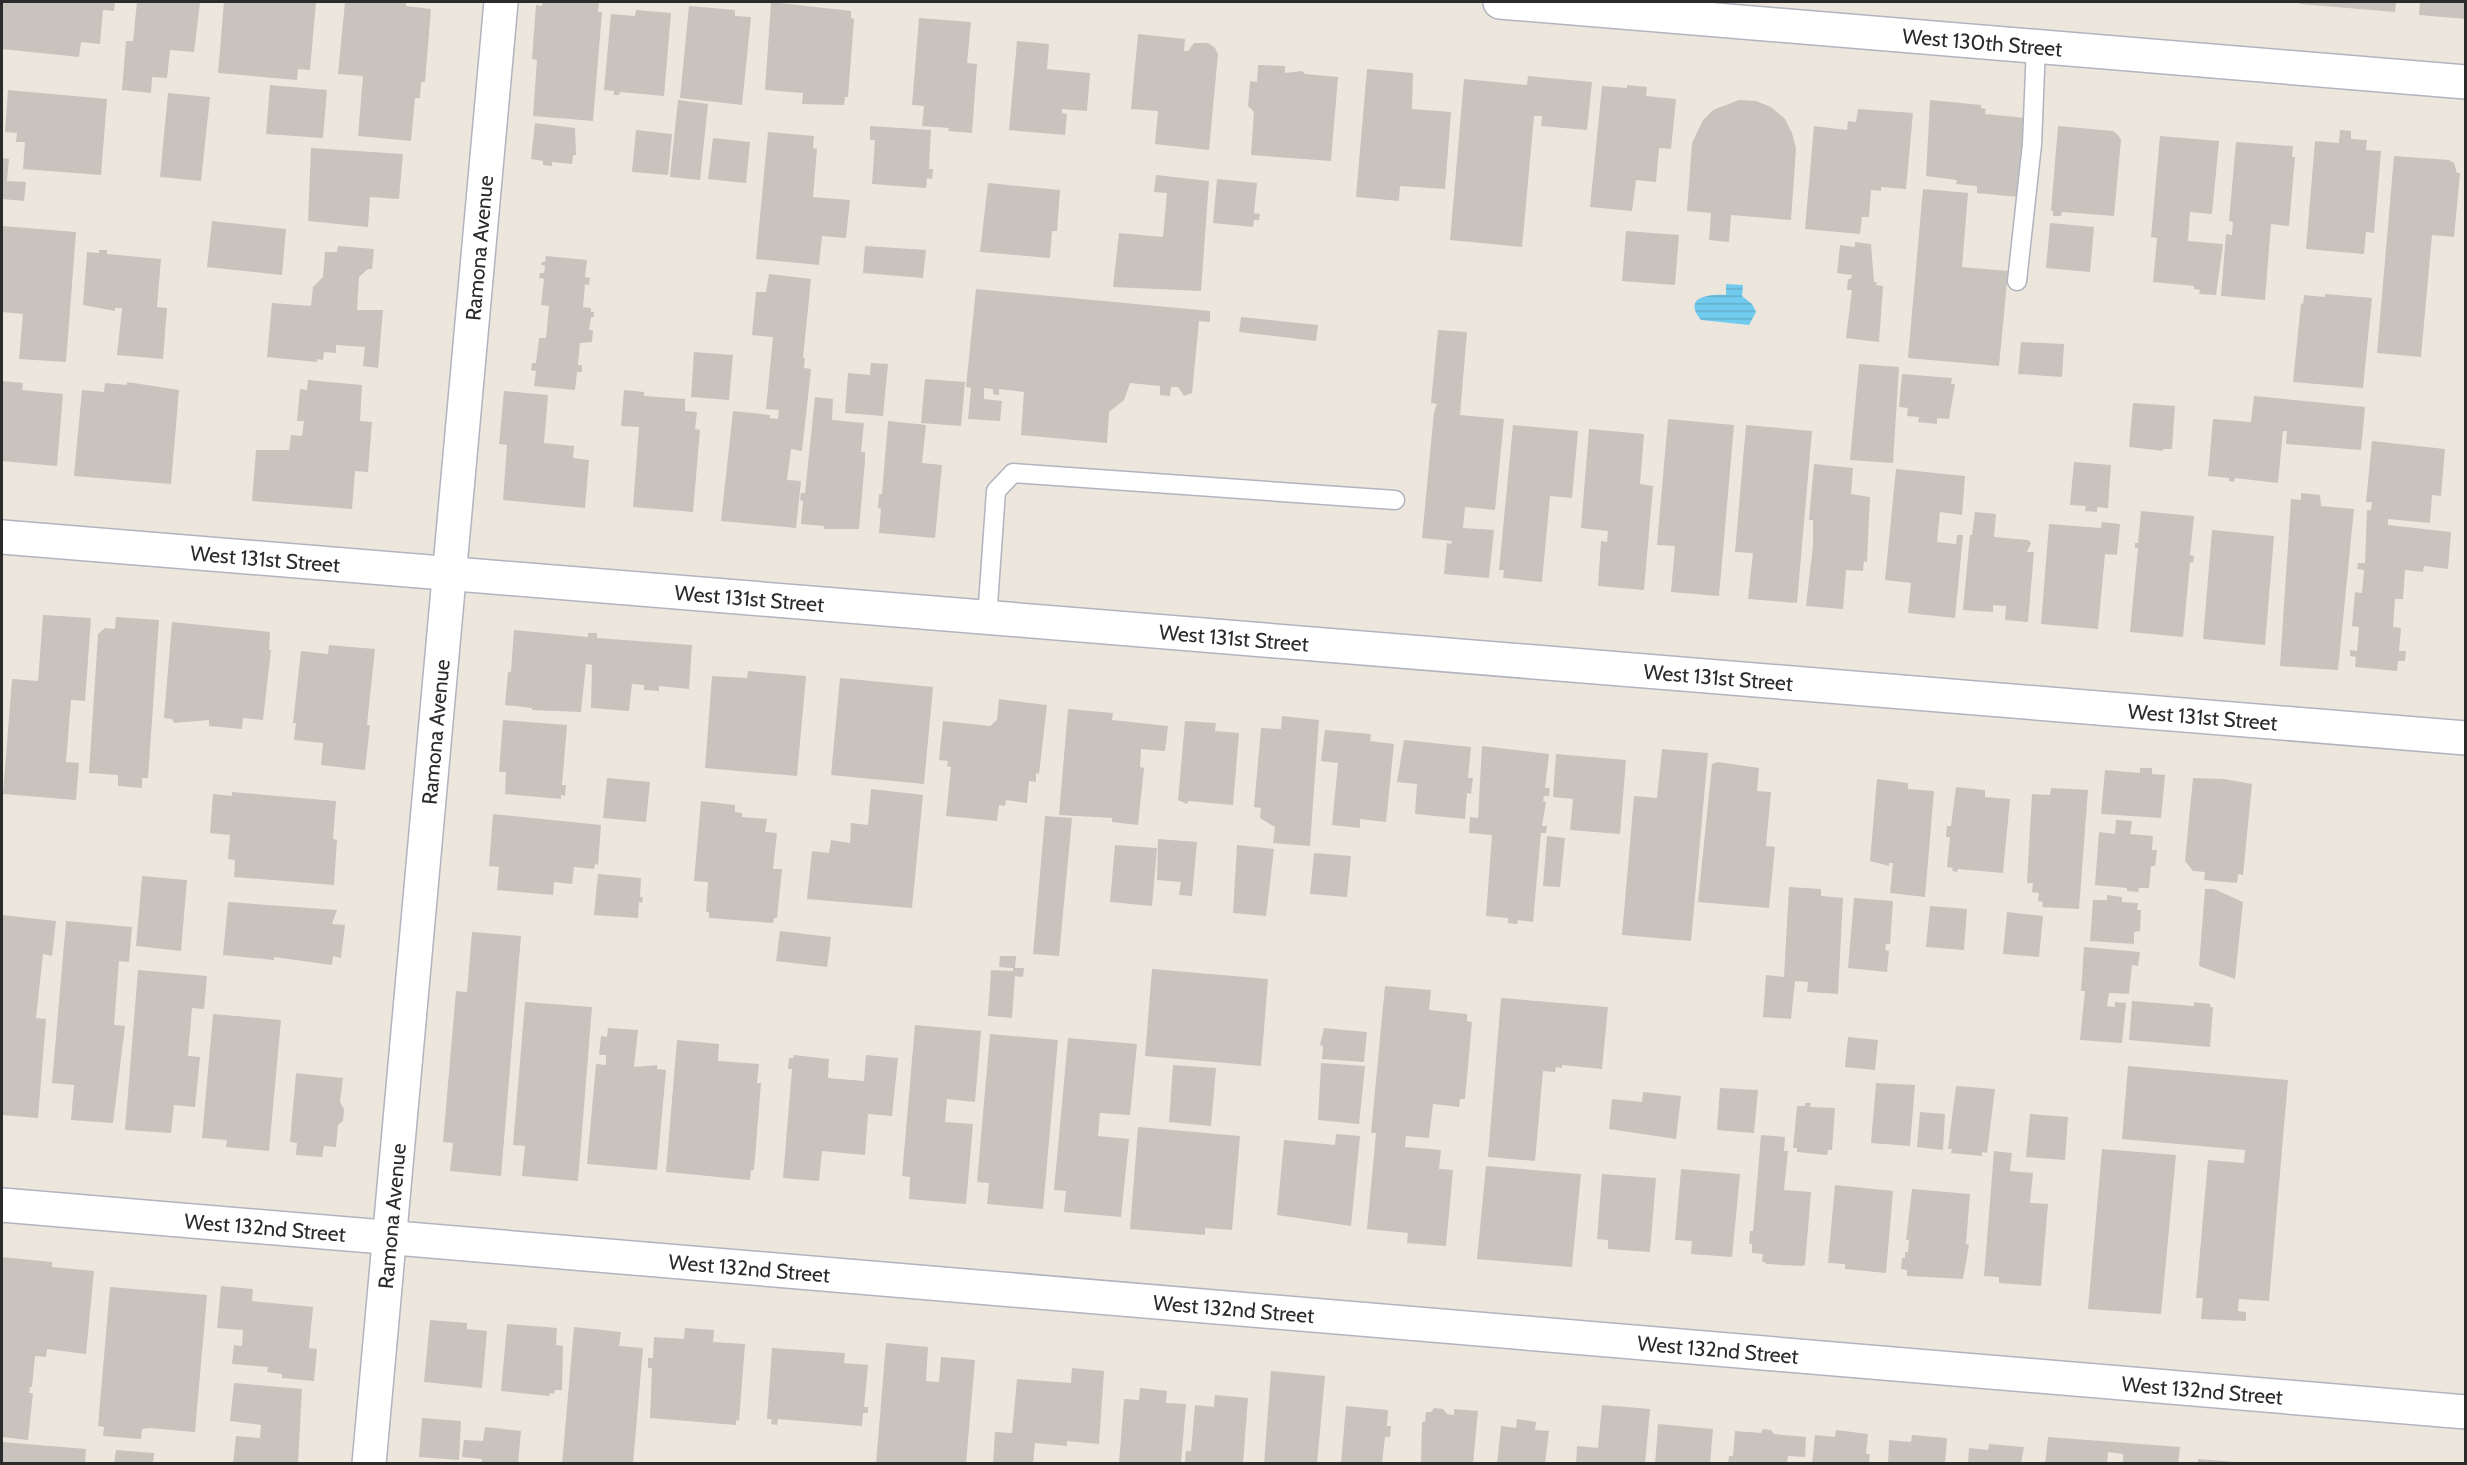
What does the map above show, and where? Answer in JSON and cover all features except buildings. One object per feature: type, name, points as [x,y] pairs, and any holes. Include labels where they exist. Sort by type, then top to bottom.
[{"type":"street","name":"Ramona Avenue","points":[[369,1464],[501,2]]},
{"type":"street","name":"West 130th Street","points":[[1500,2],[2466,82]]},
{"type":"street","name":"West 131st Street","points":[[2,537],[2466,738]]},
{"type":"street","name":"West 132nd Street","points":[[2,1205],[2466,1412]]},
{"type":"lane","points":[[2017,281],[2032,144],[2036,46]]},
{"type":"lane","points":[[987,619],[996,491],[1012,473],[1395,500]]},
{"type":"water","points":[[1726,284],[1743,285],[1742,296],[1752,304],[1756,312],[1749,325],[1701,320],[1696,312],[1694,306],[1700,299],[1712,295],[1726,295]]}]
